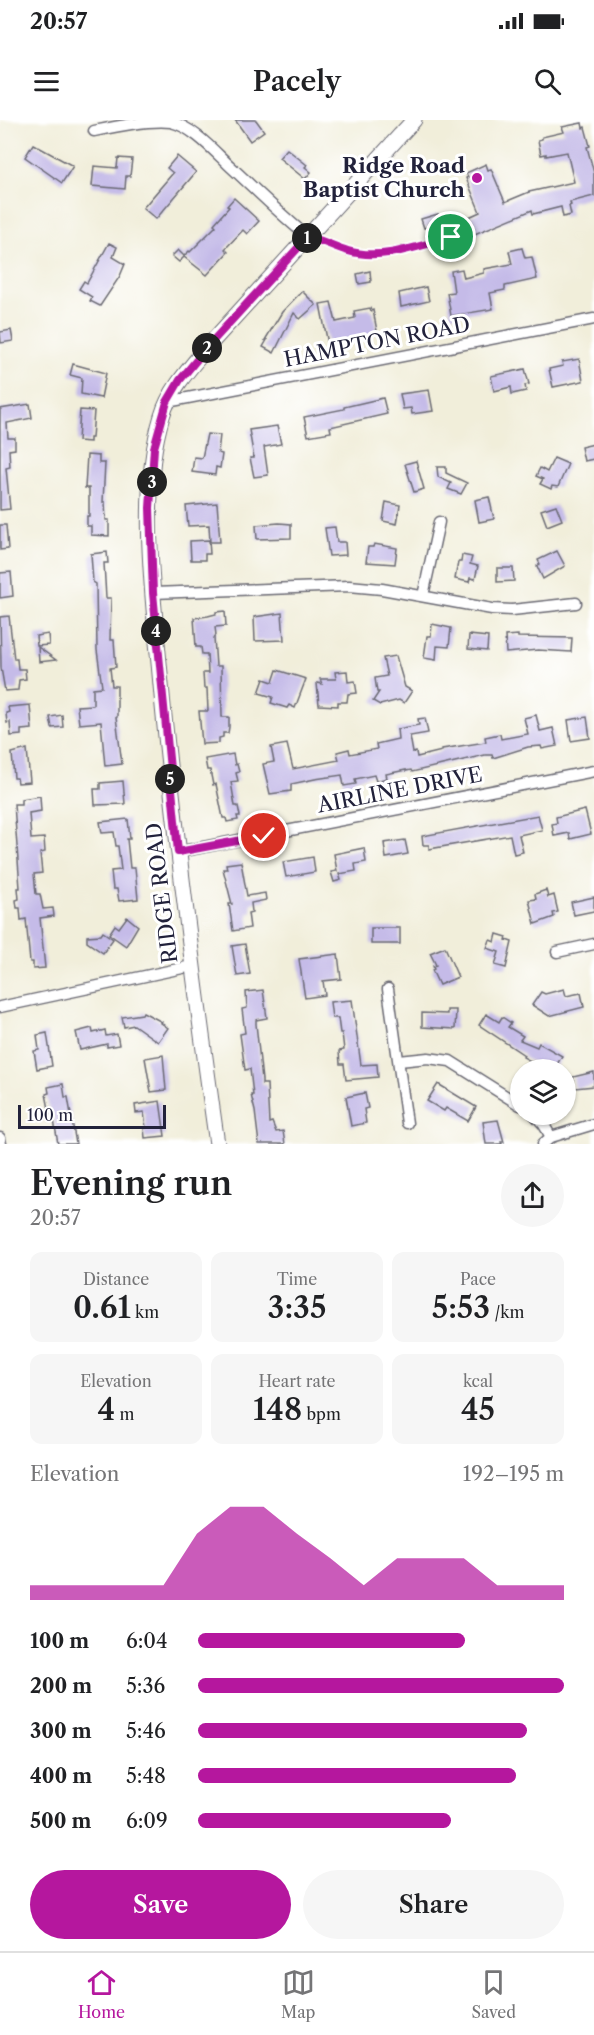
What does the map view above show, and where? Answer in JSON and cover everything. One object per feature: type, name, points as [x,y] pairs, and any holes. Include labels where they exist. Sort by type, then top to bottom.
[{"type":"street","name":"RIDGE ROAD","points":[[217,1144],[178,852],[153,593],[150,508],[154,448],[167,402],[180,380],[209,345],[414,120]]},
{"type":"street","points":[[94,131],[135,123],[172,122],[189,131],[216,153],[308,237]]},
{"type":"street","name":"HAMPTON ROAD","points":[[167,402],[594,319]]},
{"type":"street","points":[[423,596],[439,522]]},
{"type":"street","points":[[153,593],[349,586],[382,589],[492,609],[512,610],[576,603]]},
{"type":"street","name":"AIRLINE DRIVE","points":[[178,852],[594,771]]},
{"type":"street","points":[[557,952],[594,944]]},
{"type":"street","points":[[0,1007],[192,966]]},
{"type":"street","points":[[388,989],[407,1123]]},
{"type":"street","points":[[399,1061],[428,1058],[450,1061],[510,1099]]},
{"type":"street","points":[[544,1125],[547,1141],[594,1124]]},
{"type":"street","points":[[0,1138],[1,1144]]},
{"type":"lane","points":[[308,237],[322,240],[348,252],[368,254],[386,253],[451,237]]},
{"type":"building","points":[[235,120],[256,120],[264,131],[250,141]]},
{"type":"building","points":[[582,123],[590,146],[587,147],[594,173],[594,196],[570,202],[571,215],[563,217],[561,207],[533,214],[532,210],[465,238],[458,222],[480,212],[466,173],[486,164],[488,170],[491,169],[505,202],[529,192],[574,182],[567,152],[541,155],[538,140],[564,132],[562,127]]},
{"type":"building","points":[[33,144],[73,166],[62,183],[25,157]]},
{"type":"building","points":[[287,149],[307,165],[305,167],[311,172],[305,179],[279,158]]},
{"type":"building","points":[[177,156],[196,172],[156,219],[143,208],[173,173],[167,168]]},
{"type":"building","points":[[118,158],[132,159],[130,176],[126,176],[125,189],[92,186],[94,166],[117,168]]},
{"type":"building","points":[[234,198],[259,221],[247,234],[243,230],[225,249],[228,252],[207,275],[184,257],[179,262],[172,256],[178,250],[184,256],[190,252],[216,226],[214,224]]},
{"type":"building","points":[[438,214],[441,223],[424,228],[421,219]]},
{"type":"building","points":[[109,243],[117,247],[113,257],[125,264],[120,276],[100,306],[90,301],[92,297],[79,289],[84,281],[87,283]]},
{"type":"building","points":[[522,248],[525,258],[532,257],[537,279],[505,286],[505,290],[490,293],[493,309],[451,316],[447,293],[454,292],[451,271],[462,269],[464,278],[484,273],[484,269],[512,264],[509,251]]},
{"type":"building","points":[[370,271],[371,282],[359,284],[357,274]]},
{"type":"building","points":[[426,287],[429,301],[401,307],[399,293]]},
{"type":"building","points":[[302,291],[316,305],[300,319],[294,313],[274,353],[263,347],[282,312]]},
{"type":"building","points":[[331,302],[336,322],[355,318],[354,311],[370,308],[371,311],[373,310],[377,331],[373,332],[373,335],[328,344],[320,304]]},
{"type":"building","points":[[11,330],[13,341],[1,343],[0,332]]},
{"type":"building","points":[[579,359],[583,381],[553,387],[549,369],[563,366],[562,362]]},
{"type":"building","points":[[73,364],[106,373],[101,398],[81,394],[82,378],[70,375]]},
{"type":"building","points":[[525,369],[529,384],[525,385],[526,391],[512,394],[511,387],[494,391],[491,376]]},
{"type":"building","points":[[429,390],[433,411],[412,414],[411,408],[403,409],[400,394]]},
{"type":"building","points":[[383,398],[387,414],[330,427],[331,432],[308,436],[304,417]]},
{"type":"building","points":[[30,404],[32,418],[7,423],[8,438],[15,438],[15,449],[9,450],[10,467],[6,468],[10,509],[0,510],[0,409]]},
{"type":"building","points":[[80,410],[94,411],[90,442],[78,441]]},
{"type":"building","points":[[277,426],[281,444],[264,447],[268,475],[254,477],[250,458],[254,458],[249,430]]},
{"type":"building","points":[[207,434],[220,435],[218,453],[222,454],[220,468],[216,467],[215,475],[192,472],[194,457],[202,458]]},
{"type":"building","points":[[594,444],[594,459],[584,461],[581,447]]},
{"type":"building","points":[[87,455],[99,456],[99,463],[105,463],[103,502],[105,502],[106,520],[109,520],[109,536],[91,535],[91,526],[87,526],[89,488],[85,488]]},
{"type":"building","points":[[554,458],[568,464],[558,487],[552,486],[551,489],[540,484],[543,479],[536,476],[540,468],[547,472]]},
{"type":"building","points":[[416,461],[424,489],[414,492],[405,464]]},
{"type":"building","points":[[437,467],[446,467],[446,473],[467,483],[461,494],[448,489],[451,483],[438,477]]},
{"type":"building","points":[[489,497],[494,519],[479,522],[475,500]]},
{"type":"building","points":[[386,502],[400,505],[397,524],[383,521]]},
{"type":"building","points":[[217,503],[220,542],[210,542],[209,525],[188,526],[186,506]]},
{"type":"building","points":[[556,505],[562,520],[547,526],[541,510]]},
{"type":"building","points":[[291,524],[291,538],[257,539],[256,525]]},
{"type":"building","points":[[0,525],[6,525],[8,549],[0,550]]},
{"type":"building","points":[[335,527],[337,542],[345,542],[346,555],[329,556],[325,528]]},
{"type":"building","points":[[209,540],[210,554],[205,554],[205,560],[191,560],[190,541]]},
{"type":"building","points":[[374,544],[397,548],[395,564],[366,562],[368,547],[373,547]]},
{"type":"building","points":[[557,551],[565,566],[543,579],[537,566],[540,564],[538,560]]},
{"type":"building","points":[[107,552],[108,563],[104,563],[106,598],[111,598],[110,640],[114,640],[116,667],[110,668],[112,686],[117,686],[116,717],[122,764],[105,766],[101,722],[79,724],[77,706],[93,705],[93,688],[102,687],[97,650],[96,584],[93,582],[91,554]]},
{"type":"building","points":[[462,555],[472,557],[470,564],[478,566],[475,579],[470,578],[469,582],[455,579],[458,562],[461,562]]},
{"type":"building","points":[[497,568],[513,568],[514,581],[497,582]]},
{"type":"building","points":[[11,572],[13,596],[0,598],[0,573]]},
{"type":"building","points":[[225,611],[226,626],[215,627],[214,638],[216,666],[221,666],[222,717],[229,717],[228,733],[223,733],[223,737],[219,738],[219,743],[202,744],[199,711],[208,711],[207,688],[204,688],[203,673],[208,673],[207,654],[202,654],[201,647],[196,647],[194,618]]},
{"type":"building","points":[[282,613],[284,640],[255,641],[254,617]]},
{"type":"building","points":[[9,616],[14,659],[17,659],[18,669],[25,669],[26,679],[19,680],[18,690],[5,691],[1,668],[0,617]]},
{"type":"building","points":[[432,624],[451,628],[449,647],[437,646],[436,660],[424,658],[427,636],[431,636]]},
{"type":"building","points":[[48,634],[49,645],[37,646],[36,636]]},
{"type":"building","points":[[469,635],[488,637],[487,651],[468,649]]},
{"type":"building","points":[[518,635],[518,637],[572,638],[571,652],[538,650],[506,653],[505,636]]},
{"type":"building","points":[[38,647],[56,660],[39,662]]},
{"type":"building","points":[[396,656],[405,687],[412,691],[404,703],[399,700],[380,705],[373,701],[379,692],[377,692],[375,678],[387,676],[383,658]]},
{"type":"building","points":[[277,670],[306,679],[295,708],[271,703],[273,697],[259,693],[264,679],[273,682]]},
{"type":"building","points":[[347,671],[348,682],[355,681],[357,693],[348,694],[347,702],[338,702],[338,706],[319,705],[317,683],[322,684],[320,679],[336,679],[335,672]]},
{"type":"building","points":[[30,705],[32,729],[21,730],[21,735],[11,736],[10,722],[7,723],[8,707]]},
{"type":"building","points":[[62,715],[63,727],[52,728],[50,717]]},
{"type":"building","points":[[536,715],[540,731],[553,728],[557,746],[542,749],[541,746],[528,747],[493,758],[492,755],[485,755],[412,772],[406,770],[386,774],[387,778],[376,781],[374,775],[355,779],[356,784],[344,786],[342,775],[315,779],[291,784],[291,791],[270,794],[263,764],[274,762],[271,747],[287,744],[293,769],[339,760],[337,752],[349,749],[350,754],[377,749],[376,744],[398,739],[397,729],[419,725],[418,719],[425,718],[428,733],[410,736],[413,753],[416,752],[417,757],[442,751],[442,749],[486,742],[485,737],[500,734],[501,739],[528,734],[524,718]]},
{"type":"building","points":[[587,717],[590,738],[571,741],[568,720]]},
{"type":"building","points":[[27,749],[30,782],[18,783],[17,778],[14,778],[12,753]]},
{"type":"building","points":[[233,754],[239,772],[236,773],[238,781],[231,782],[235,806],[238,806],[240,816],[237,816],[238,820],[227,822],[226,818],[223,818],[216,784],[213,785],[205,759]]},
{"type":"building","points":[[123,781],[125,804],[95,805],[94,789],[100,789],[100,783]]},
{"type":"building","points":[[40,796],[41,811],[29,813],[31,839],[44,838],[45,852],[40,853],[42,873],[34,874],[36,894],[40,894],[43,909],[53,908],[54,916],[40,918],[45,968],[33,969],[33,962],[30,962],[26,919],[21,920],[20,908],[17,908],[16,900],[19,899],[18,888],[20,888],[14,804],[21,804],[21,799]]},
{"type":"building","points":[[585,810],[591,834],[570,839],[569,833],[554,836],[552,824],[557,823],[556,817]]},
{"type":"building","points":[[538,815],[542,830],[519,835],[523,852],[514,854],[510,835],[429,849],[429,845],[423,845],[422,836]]},
{"type":"building","points":[[128,819],[130,839],[127,839],[130,868],[135,868],[138,899],[119,901],[117,889],[113,889],[111,871],[121,870],[118,846],[116,846],[114,832],[102,833],[100,822]]},
{"type":"building","points":[[405,840],[408,854],[386,858],[384,843]]},
{"type":"building","points":[[364,848],[366,862],[355,864],[356,871],[339,874],[341,880],[334,882],[331,872],[337,871],[334,854]]},
{"type":"building","points":[[313,857],[315,872],[286,877],[283,862]]},
{"type":"building","points":[[241,862],[247,896],[265,893],[266,900],[251,903],[252,912],[248,913],[250,928],[233,931],[229,904],[232,904],[223,869],[227,869],[226,864]]},
{"type":"building","points":[[546,890],[548,897],[554,895],[558,912],[553,913],[554,917],[535,924],[529,900],[536,899],[535,894]]},
{"type":"building","points":[[594,897],[594,911],[574,915],[571,902]]},
{"type":"building","points":[[127,917],[138,926],[126,946],[109,934],[115,925],[119,928]]},
{"type":"building","points":[[371,928],[400,928],[400,944],[371,944]]},
{"type":"building","points":[[103,932],[113,939],[103,953],[87,942],[87,936],[101,935]]},
{"type":"building","points":[[497,934],[507,937],[506,940],[512,942],[506,968],[495,965],[499,952],[487,948],[490,940],[495,942]]},
{"type":"building","points":[[245,944],[250,974],[237,976],[232,946]]},
{"type":"building","points":[[445,947],[458,977],[439,985],[432,970],[436,965],[430,953]]},
{"type":"building","points":[[338,954],[341,979],[323,981],[325,995],[305,998],[299,959]]},
{"type":"building","points":[[564,989],[566,996],[581,993],[584,1007],[549,1016],[532,1005],[541,992],[545,994]]},
{"type":"building","points":[[263,990],[267,1018],[256,1020],[262,1084],[267,1084],[269,1123],[272,1122],[276,1132],[283,1131],[285,1144],[259,1144],[251,1095],[253,1095],[250,1069],[245,1070],[240,1034],[245,1033],[242,1009],[247,1008],[246,992]]},
{"type":"building","points":[[352,1000],[361,1065],[377,1064],[378,1077],[346,1080],[344,1064],[340,1064],[339,1051],[344,1050],[342,1033],[340,1033],[338,1018],[332,1018],[330,1002]]},
{"type":"building","points":[[447,1010],[456,1010],[455,1029],[422,1027],[422,1013],[447,1014]]},
{"type":"building","points":[[143,1012],[162,1022],[168,1028],[158,1042],[134,1025],[124,1027],[122,1017]]},
{"type":"building","points":[[486,1014],[499,1022],[502,1017],[511,1023],[508,1027],[523,1036],[520,1040],[537,1047],[539,1043],[562,1056],[560,1059],[527,1059],[479,1025]]},
{"type":"building","points":[[92,1028],[93,1033],[105,1030],[106,1036],[117,1034],[119,1045],[107,1047],[107,1044],[80,1050],[76,1032]]},
{"type":"building","points":[[47,1033],[52,1066],[37,1069],[34,1051],[39,1050],[37,1035]]},
{"type":"building","points":[[163,1055],[166,1090],[151,1092],[145,1058]]},
{"type":"building","points":[[594,1072],[594,1086],[576,1088],[576,1076]]},
{"type":"building","points":[[63,1084],[65,1097],[68,1097],[76,1144],[58,1144],[54,1120],[50,1114],[46,1094],[49,1093],[48,1087]]},
{"type":"building","points":[[438,1084],[476,1107],[468,1121],[446,1108],[444,1111],[427,1101]]},
{"type":"building","points":[[365,1093],[368,1108],[364,1109],[366,1123],[351,1126],[346,1097]]},
{"type":"building","points":[[160,1101],[165,1136],[145,1138],[144,1112],[136,1113],[135,1105]]},
{"type":"building","points":[[498,1120],[504,1142],[486,1144],[483,1122]]},
{"type":"place","name":"Ridge Road Baptist Church","points":[[477,178]]},
{"type":"route","points":[[264,836],[178,852],[153,593],[151,550],[150,508],[154,448],[161,418],[180,380],[308,237],[322,240],[348,252],[368,254],[386,253],[451,237]]}]
